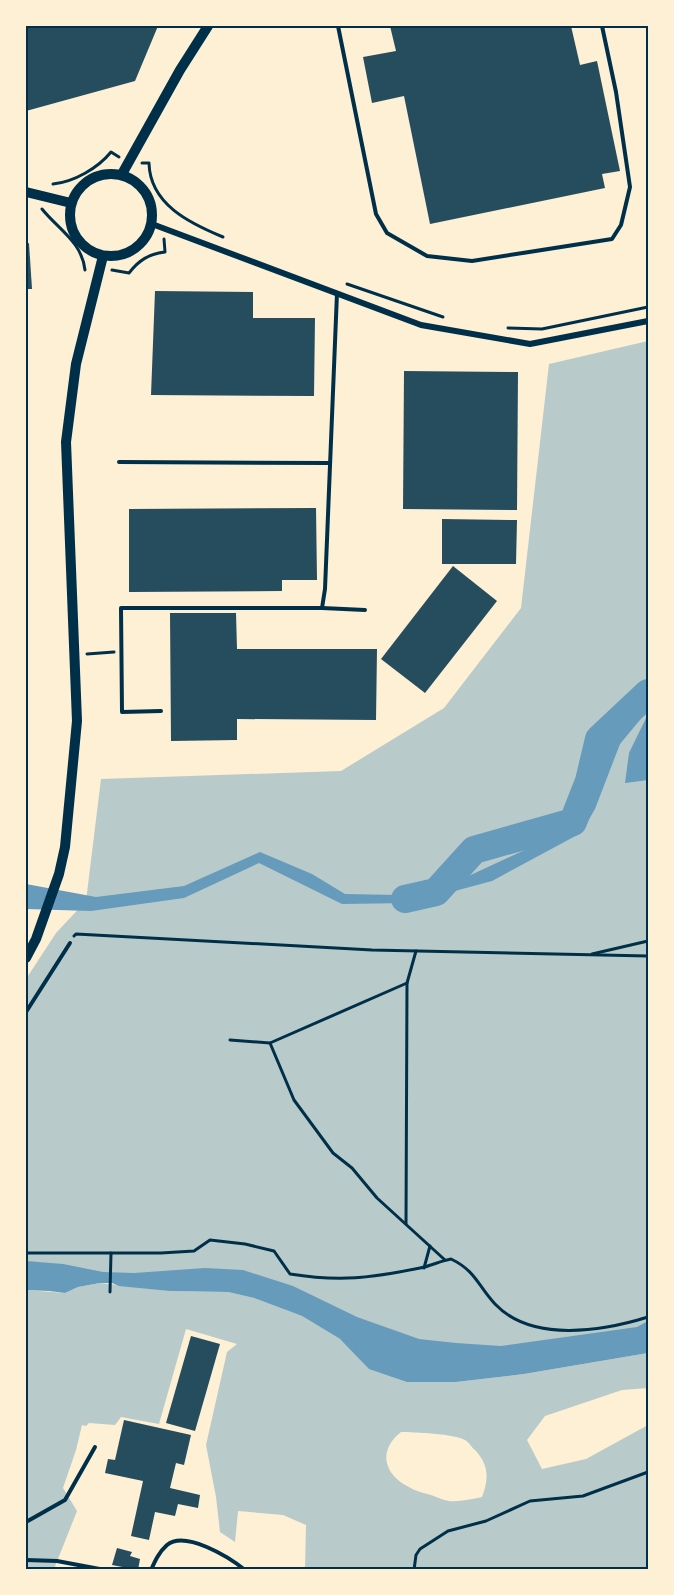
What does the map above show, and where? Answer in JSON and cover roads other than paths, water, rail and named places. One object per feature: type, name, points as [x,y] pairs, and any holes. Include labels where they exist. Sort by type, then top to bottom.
[{"type":"street","points":[[122,174],[180,70],[208,26]]},
{"type":"street","points":[[109,173],[122,174],[134,179],[147,193],[153,212],[152,224],[147,236],[134,249],[116,256],[103,256],[90,251],[76,236],[70,217],[71,203],[76,192],[91,179],[109,173]]},
{"type":"street","points":[[26,192],[71,203]]},
{"type":"street","points":[[152,224],[421,326],[530,344],[648,321]]},
{"type":"street","points":[[26,958],[36,939],[59,874],[65,847],[77,721],[66,442],[76,364],[103,256]]},
{"type":"lane","points":[[338,26],[376,214],[387,233],[427,256],[472,261],[612,239],[621,225],[630,187],[616,92],[602,26]]},
{"type":"lane","points":[[322,608],[325,589],[337,294]]},
{"type":"lane","points":[[119,462],[329,463]]},
{"type":"lane","points":[[161,711],[122,711],[121,608],[365,610]]},
{"type":"lane","points":[[26,1012],[70,943]]},
{"type":"lane","points":[[26,1522],[65,1500],[95,1447]]},
{"type":"lane","points":[[151,1569],[168,1544],[183,1540],[228,1556],[244,1569]]},
{"type":"lane","points":[[26,1560],[57,1561],[105,1569]]},
{"type":"water","points":[[648,699],[648,712],[620,744],[595,809],[581,833],[492,881],[410,903],[342,904],[259,863],[184,898],[91,911],[26,909],[26,884],[96,897],[184,886],[260,852],[312,874],[345,894],[398,895],[447,886],[568,830],[579,815],[609,738]]},
{"type":"water","points":[[648,714],[648,780],[625,783],[629,753]]},
{"type":"water","points":[[26,1261],[63,1264],[103,1272],[134,1273],[205,1268],[243,1270],[293,1286],[357,1317],[419,1339],[456,1343],[501,1346],[637,1327],[648,1321],[648,1353],[524,1374],[456,1382],[407,1382],[369,1369],[340,1339],[302,1316],[254,1298],[228,1292],[169,1291],[119,1286],[112,1283],[78,1287],[65,1293],[26,1290]]},
{"type":"waterway","points":[[405,899],[436,892],[474,850],[573,822],[589,781],[599,739],[648,693]]}]
